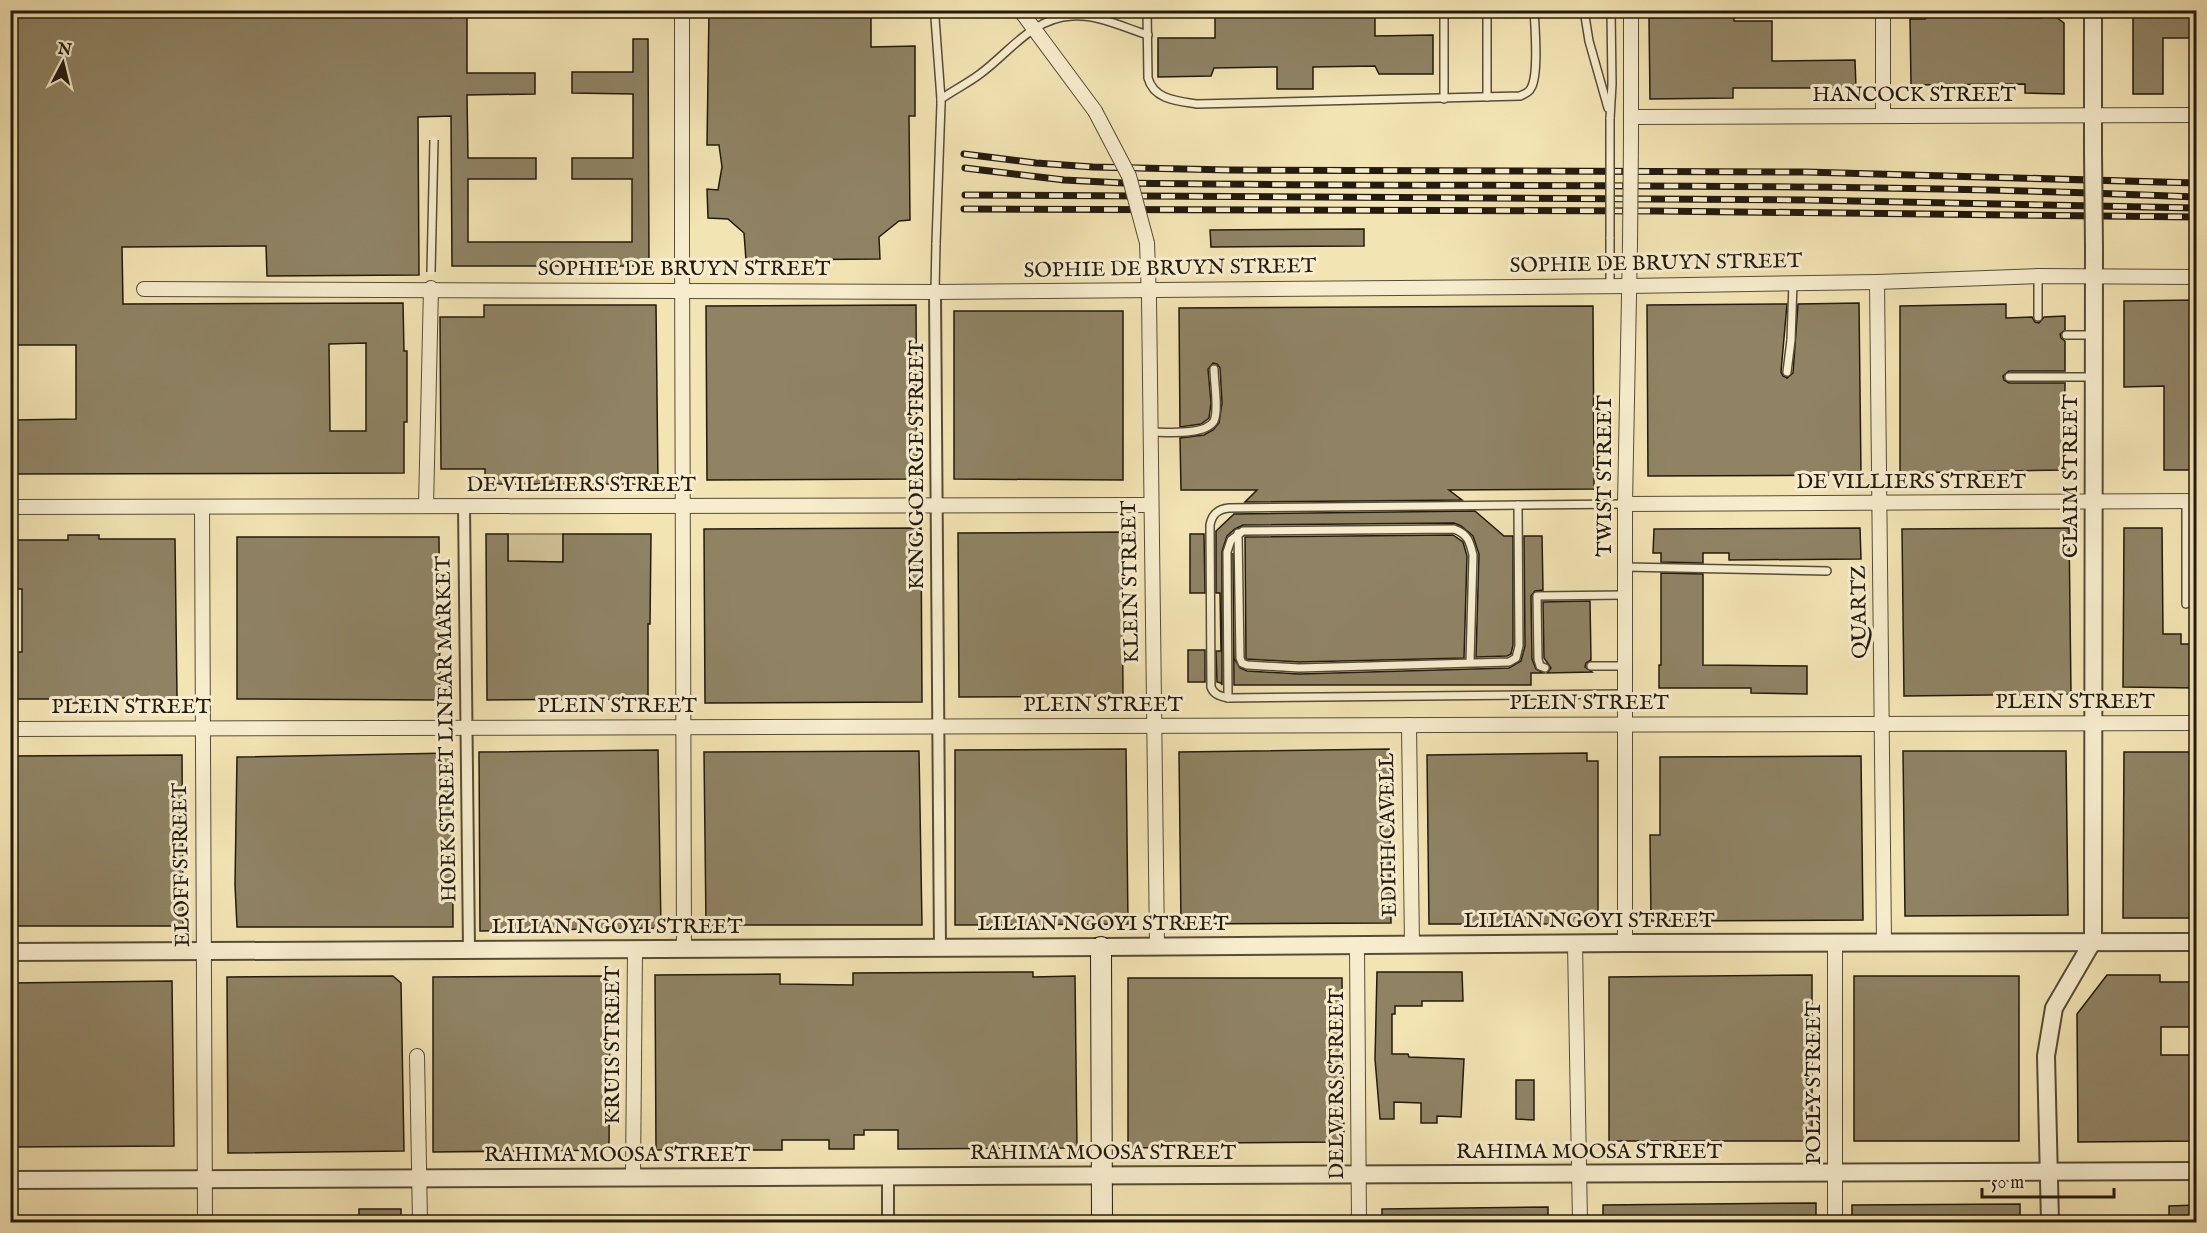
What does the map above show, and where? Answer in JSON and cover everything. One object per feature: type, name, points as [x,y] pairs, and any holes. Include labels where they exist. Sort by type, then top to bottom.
[{"type":"main road","points":[[1101,947],[1102,1222]]},
{"type":"street","name":"KLEIN STREET","points":[[1020,10],[1095,111],[1129,176],[1147,243],[1157,946]]},
{"type":"street","name":"TWIST STREET","points":[[1625,942],[1625,504],[1630,244],[1631,10]]},
{"type":"street","points":[[1882,10],[1883,116]]},
{"type":"street","name":"CLAIM STREET","points":[[2093,10],[2093,941]]},
{"type":"street","points":[[680,13],[684,506],[684,949]]},
{"type":"street","name":"HANCOCK STREET","points":[[1631,117],[2196,115]]},
{"type":"street","name":"SOPHIE DE BRUYN STREET","points":[[144,289],[431,288],[935,292],[1628,286],[1877,282],[2094,275],[2196,277]]},
{"type":"street","name":"QUARTZ","points":[[1877,282],[1884,942]]},
{"type":"street","points":[[426,506],[431,288]]},
{"type":"street","name":"KING GOERGE STREET","points":[[935,292],[940,948]]},
{"type":"street","name":"DE VILLIERS STREET","points":[[1625,504],[2191,501]]},
{"type":"street","name":"DE VILLIERS STREET","points":[[10,507],[1151,505]]},
{"type":"street","name":"HOEK STREET LINEAR MARKET","points":[[464,506],[469,950]]},
{"type":"street","name":"ELOFF STREET","points":[[202,507],[205,1222]]},
{"type":"street","name":"PLEIN STREET","points":[[10,729],[2196,723]]},
{"type":"street","name":"EDITH CAVELL","points":[[1409,725],[1412,945]]},
{"type":"street","points":[[2050,1222],[2046,1056],[2054,1008],[2093,941]]},
{"type":"street","name":"LILIAN NGOYI STREET","points":[[10,952],[1357,946],[1625,942],[2196,942]]},
{"type":"street","name":"POLLY STREET","points":[[1835,943],[1835,1222]]},
{"type":"street","points":[[1575,944],[1580,1222]]},
{"type":"street","name":"DELVERS STREET","points":[[1357,946],[1359,1222]]},
{"type":"street","name":"KRUIS STREET","points":[[633,1178],[635,949]]},
{"type":"street","points":[[417,1056],[420,1222]]},
{"type":"street","name":"RAHIMA MOOSA STREET","points":[[10,1180],[2196,1171]]},
{"type":"street","points":[[888,1176],[888,1222]]},
{"type":"lane","points":[[1147,10],[1150,87],[1173,100],[1197,104],[1520,96],[1533,87],[1535,74],[1534,10]]},
{"type":"lane","points":[[1444,10],[1444,99]]},
{"type":"lane","points":[[1487,10],[1487,97]]},
{"type":"lane","points":[[1584,10],[1589,41],[1610,116]]},
{"type":"lane","points":[[1610,285],[1611,10]]},
{"type":"lane","points":[[941,101],[981,74],[1033,28],[1055,18],[1074,15],[1093,18],[1148,35]]},
{"type":"lane","name":"KING GOERGE STREET","points":[[935,18],[941,101],[935,292]]},
{"type":"lane","points":[[431,288],[434,140]]},
{"type":"lane","points":[[2038,276],[2038,317]]},
{"type":"lane","points":[[1787,372],[1791,340],[1793,283]]},
{"type":"lane","points":[[2066,336],[2094,335]]},
{"type":"lane","points":[[1151,432],[1205,429],[1213,422],[1215,413],[1214,369]]},
{"type":"lane","points":[[2009,377],[2094,377]]},
{"type":"lane","points":[[2186,604],[2191,501]]},
{"type":"lane","points":[[1624,694],[1228,698],[1216,694],[1211,687],[1210,525],[1216,512],[1229,508],[1625,504]]},
{"type":"lane","points":[[1238,533],[1240,658],[1247,665],[1299,668],[1509,662],[1516,658],[1518,652],[1518,505]]},
{"type":"lane","points":[[1228,698],[1227,552],[1231,540],[1243,531],[1443,530],[1462,532],[1467,537],[1473,555],[1470,662]]},
{"type":"lane","points":[[1625,567],[1827,571]]},
{"type":"lane","points":[[1545,668],[1540,666],[1538,659],[1538,596],[1625,595]]},
{"type":"lane","points":[[1592,666],[1624,666]]},
{"type":"shaded area","points":[[508,534],[563,534],[563,562],[508,561]]},
{"type":"building","points":[[10,10],[418,10],[451,18],[451,10],[467,10],[467,73],[535,73],[535,94],[467,95],[468,158],[536,158],[536,179],[468,179],[468,242],[632,242],[632,179],[572,179],[572,158],[633,158],[633,94],[572,93],[572,72],[633,72],[633,39],[648,39],[649,266],[452,266],[451,116],[418,117],[419,275],[267,276],[266,246],[122,247],[123,304],[403,303],[404,351],[407,351],[404,473],[10,474],[10,433],[13,433],[13,420],[76,419],[76,345],[10,345]],"holes":[[[366,343],[366,431],[330,431],[329,344]]]},
{"type":"building","points":[[709,10],[871,10],[871,47],[915,46],[915,116],[909,116],[910,220],[899,221],[879,237],[880,259],[746,260],[744,233],[728,219],[708,218],[707,189],[718,190],[722,167],[719,145],[707,145]]},
{"type":"building","points":[[1215,10],[1375,10],[1375,36],[1433,35],[1433,74],[1379,74],[1375,66],[1313,67],[1313,89],[1277,89],[1277,67],[1214,68],[1211,76],[1158,77],[1158,38],[1215,38]]},
{"type":"building","points":[[1925,10],[2008,10],[2008,18],[2041,18],[2041,14],[2052,14],[2064,23],[2064,94],[2025,93],[2025,84],[1911,85],[1910,19],[1925,19]]},
{"type":"building","points":[[2133,10],[2196,10],[2196,38],[2163,38],[2163,94],[2133,94]]},
{"type":"building","points":[[1734,17],[1734,21],[1772,21],[1772,61],[1855,60],[1856,88],[1733,88],[1733,98],[1650,99],[1649,18]]},
{"type":"building","points":[[1364,229],[1364,246],[1211,247],[1210,230]]},
{"type":"building","points":[[2196,300],[2196,470],[2164,470],[2164,386],[2124,387],[2124,301]]},
{"type":"building","points":[[1859,303],[1861,475],[1648,476],[1647,305],[1787,304],[1781,372],[1787,378],[1793,373],[1798,304]]},
{"type":"building","points":[[2006,304],[2006,318],[2032,317],[2035,322],[2039,323],[2044,317],[2065,316],[2065,330],[2060,334],[2065,341],[2065,371],[2009,371],[2003,376],[2004,380],[2009,383],[2065,383],[2064,470],[1900,473],[1900,306]]},
{"type":"building","points":[[484,305],[656,305],[658,484],[485,484],[485,469],[441,469],[440,317],[484,317]]},
{"type":"building","points":[[916,305],[917,479],[707,480],[706,306]]},
{"type":"building","points":[[1593,306],[1594,489],[1449,490],[1462,500],[1245,502],[1257,490],[1181,490],[1180,438],[1204,435],[1213,430],[1219,423],[1222,403],[1220,368],[1213,363],[1208,369],[1211,403],[1209,418],[1201,424],[1180,427],[1179,308]]},
{"type":"building","points":[[954,311],[1123,311],[1123,480],[954,479]]},
{"type":"building","points":[[1475,511],[1504,536],[1513,536],[1513,645],[1511,654],[1476,657],[1479,554],[1473,536],[1461,526],[1454,523],[1243,525],[1227,536],[1222,551],[1222,685],[1217,682],[1216,651],[1221,651],[1220,593],[1216,593],[1216,531],[1234,514]]},
{"type":"building","points":[[921,528],[922,702],[705,703],[704,529]]},
{"type":"building","points":[[1860,528],[1861,559],[1729,560],[1729,553],[1703,553],[1703,563],[1661,562],[1661,553],[1653,553],[1654,529]]},
{"type":"building","points":[[2069,528],[2071,694],[1904,696],[1902,529]]},
{"type":"building","points":[[2124,528],[2162,528],[2163,634],[2181,634],[2181,644],[2196,644],[2196,688],[2123,687]]},
{"type":"building","points":[[1122,532],[1123,696],[959,697],[958,533]]},
{"type":"building","points":[[486,534],[508,534],[508,561],[563,562],[563,534],[651,534],[648,699],[487,700]]},
{"type":"building","points":[[1190,534],[1204,534],[1205,593],[1190,593]]},
{"type":"building","points":[[68,535],[99,535],[99,539],[175,539],[177,698],[99,698],[99,703],[68,703],[68,699],[15,699],[15,652],[22,652],[22,589],[14,589],[14,540],[68,540]]},
{"type":"building","points":[[1453,535],[1463,542],[1467,556],[1464,658],[1299,662],[1246,659],[1245,537]]},
{"type":"building","points":[[1524,536],[1542,536],[1543,590],[1535,591],[1531,596],[1532,659],[1536,669],[1543,673],[1531,673],[1531,685],[1234,685],[1233,553],[1234,658],[1240,668],[1247,671],[1299,674],[1509,668],[1521,661],[1525,646]]},
{"type":"building","points":[[237,537],[439,537],[440,700],[237,699]]},
{"type":"building","points":[[1661,573],[1703,574],[1703,665],[1807,666],[1807,694],[1751,693],[1751,688],[1659,688]]},
{"type":"building","points":[[1590,601],[1591,660],[1586,663],[1585,667],[1592,672],[1547,673],[1551,668],[1544,658],[1543,602]]},
{"type":"building","points":[[1188,650],[1205,650],[1205,682],[1188,682]]},
{"type":"building","points":[[1126,749],[1128,924],[955,925],[955,750]]},
{"type":"building","points":[[1389,749],[1391,923],[1181,924],[1179,752]]},
{"type":"building","points":[[658,750],[661,928],[480,931],[479,752]]},
{"type":"building","points":[[919,751],[922,925],[706,925],[704,752]]},
{"type":"building","points":[[1903,751],[2066,751],[2068,915],[1905,916]]},
{"type":"building","points":[[2124,752],[2196,752],[2196,918],[2123,918]]},
{"type":"building","points":[[452,753],[453,927],[237,927],[235,885],[237,757]]},
{"type":"building","points":[[1587,753],[1587,761],[1598,761],[1598,912],[1587,924],[1429,924],[1427,755]]},
{"type":"building","points":[[182,755],[183,926],[14,926],[12,756]]},
{"type":"building","points":[[1861,756],[1863,920],[1651,921],[1650,835],[1660,835],[1660,757]]},
{"type":"building","points":[[1033,972],[1033,977],[1075,976],[1077,1148],[898,1149],[898,1130],[864,1130],[864,1135],[854,1135],[854,1149],[829,1149],[829,1140],[782,1140],[782,1150],[656,1150],[655,975],[780,974],[780,984],[853,985],[853,973]]},
{"type":"building","points":[[1377,972],[1462,972],[1463,1001],[1422,1001],[1422,1006],[1395,1006],[1395,1014],[1392,1014],[1392,1054],[1408,1054],[1409,1057],[1464,1059],[1461,1117],[1437,1116],[1437,1123],[1421,1123],[1421,1103],[1394,1102],[1394,1119],[1380,1119],[1375,1059]]},
{"type":"building","points":[[1812,975],[1812,1141],[1609,1141],[1609,977]]},
{"type":"building","points":[[2107,975],[2160,975],[2160,982],[2196,982],[2196,1027],[2161,1027],[2161,1055],[2196,1055],[2196,1141],[2078,1142],[2077,1014]]},
{"type":"building","points":[[393,976],[401,983],[404,1151],[228,1153],[227,977]]},
{"type":"building","points":[[602,976],[610,983],[609,1150],[433,1152],[433,977]]},
{"type":"building","points":[[1854,976],[2019,976],[2019,1141],[1854,1141]]},
{"type":"building","points":[[1128,978],[1342,978],[1344,1142],[1214,1143],[1215,1147],[1128,1148]]},
{"type":"building","points":[[172,981],[174,1146],[10,1147],[10,983]]},
{"type":"building","points":[[1516,1080],[1534,1080],[1534,1120],[1516,1119]]},
{"type":"building","points":[[1816,1203],[1816,1222],[1603,1222],[1603,1205]]},
{"type":"building","points":[[2020,1204],[2020,1222],[1852,1222],[1852,1205]]},
{"type":"building","points":[[2196,1205],[2196,1222],[2169,1222],[2169,1206]]},
{"type":"building","points":[[1548,1207],[1548,1222],[1382,1222],[1382,1209]]},
{"type":"building","points":[[359,1209],[401,1209],[401,1222],[359,1222]]},
{"type":"railway","points":[[964,154],[1093,167],[1229,170],[1806,172],[2196,183]]},
{"type":"railway","points":[[965,168],[1064,180],[1123,183],[1794,187],[2196,197]]},
{"type":"railway","points":[[965,195],[1806,200],[2196,208]]},
{"type":"railway","points":[[964,209],[1655,211],[2196,217]]}]
